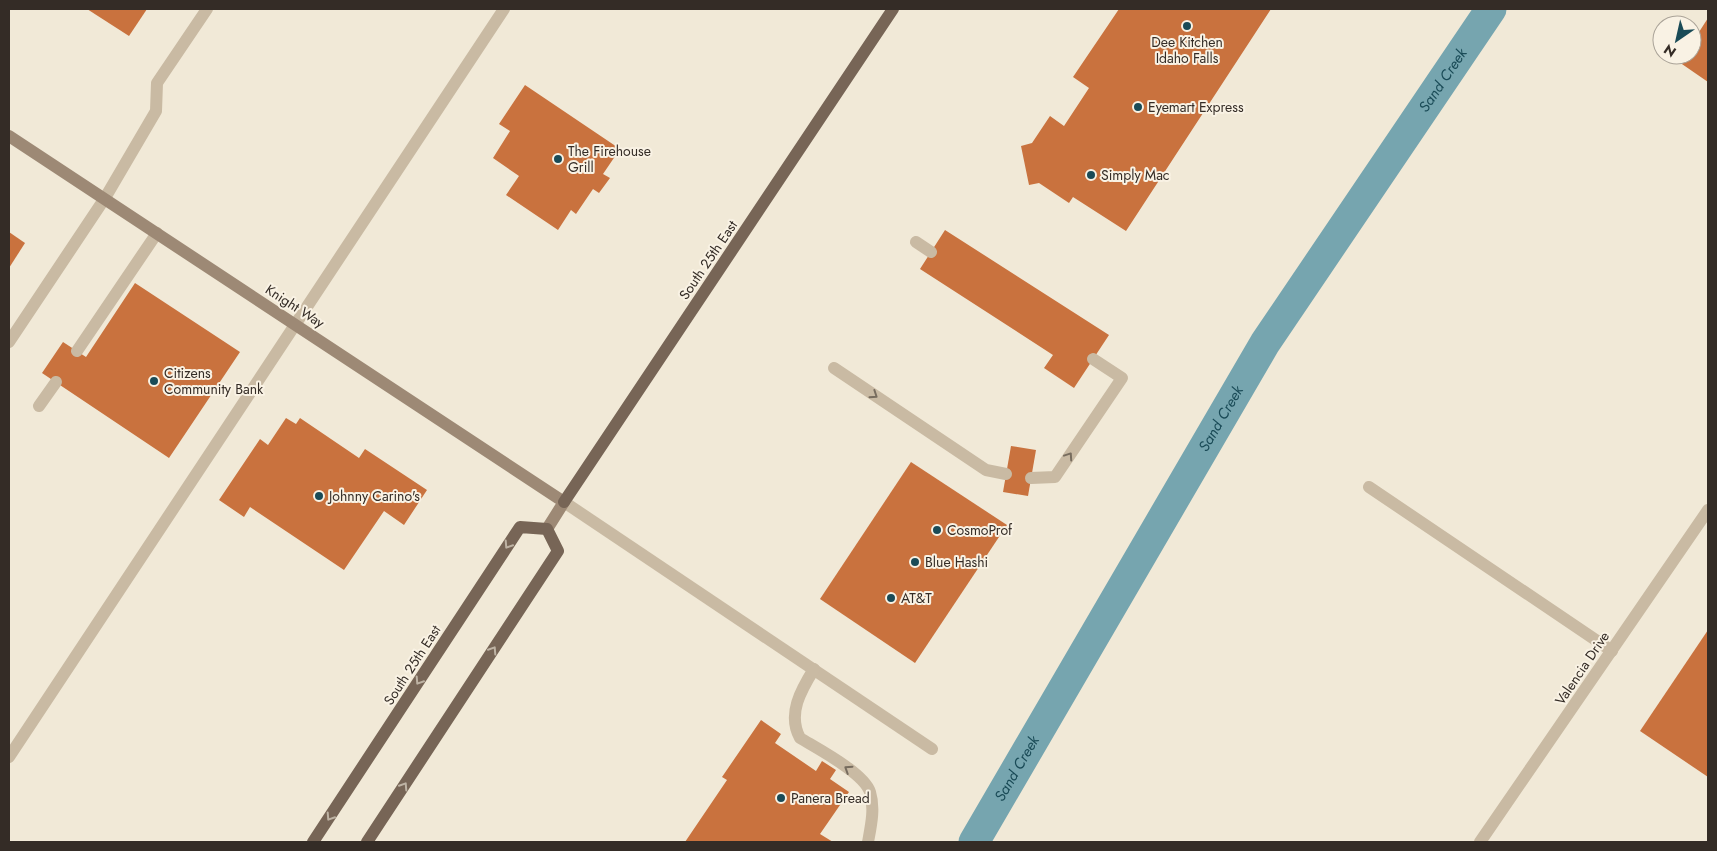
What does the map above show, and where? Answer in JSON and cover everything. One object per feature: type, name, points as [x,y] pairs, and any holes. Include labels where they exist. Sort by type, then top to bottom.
[{"type":"main road","name":"South 25th East","points":[[564,502],[893,9]]},
{"type":"main road","name":"South 25th East","points":[[313,842],[520,526],[547,528]]},
{"type":"main road","points":[[367,842],[558,551],[547,528]]},
{"type":"street","points":[[9,342],[105,198],[156,111],[157,83],[207,9]]},
{"type":"street","points":[[9,757],[504,9]]},
{"type":"street","name":"Knight Way","points":[[9,136],[564,502]]},
{"type":"street","points":[[77,351],[157,233]]},
{"type":"street","points":[[916,242],[931,252]]},
{"type":"street","points":[[1032,478],[1055,477],[1122,378],[1093,359]]},
{"type":"street","points":[[834,368],[986,470],[1006,474]]},
{"type":"street","points":[[39,406],[56,382]]},
{"type":"street","points":[[1369,487],[1612,651]]},
{"type":"street","points":[[564,502],[932,749]]},
{"type":"street","name":"South 25th East","points":[[547,528],[564,502]]},
{"type":"street","name":"Valencia Drive","points":[[1480,842],[1708,510]]},
{"type":"street","points":[[814,669],[800,692],[795,713],[796,730],[800,738],[860,777],[870,792],[873,817],[868,842]]},
{"type":"building","points":[[87,9],[147,9],[129,36]]},
{"type":"building","points":[[1119,9],[1271,9],[1126,231],[1073,197],[1069,203],[1039,183],[1029,185],[1021,146],[1032,143],[1050,116],[1064,126],[1089,88],[1073,77]]},
{"type":"building","points":[[1708,18],[1708,82],[1683,65],[1702,65],[1702,27]]},
{"type":"building","points":[[525,85],[620,149],[603,174],[610,178],[599,193],[593,189],[576,214],[571,210],[558,230],[506,195],[519,176],[493,158],[510,131],[499,124]]},
{"type":"building","points":[[945,230],[1109,335],[1074,388],[1044,368],[1053,355],[920,269]]},
{"type":"building","points":[[9,232],[25,243],[9,268]]},
{"type":"building","points":[[135,283],[240,352],[169,458],[42,373],[63,342],[86,357]]},
{"type":"building","points":[[286,418],[296,424],[300,418],[359,458],[365,449],[427,490],[404,525],[384,511],[344,570],[250,507],[244,517],[219,500],[260,439],[268,445]]},
{"type":"building","points":[[1011,446],[1036,450],[1028,496],[1003,492]]},
{"type":"building","points":[[911,462],[1007,525],[915,663],[820,599]]},
{"type":"building","points":[[1708,630],[1708,777],[1640,731]]},
{"type":"building","points":[[761,720],[781,734],[775,743],[816,771],[822,761],[836,770],[830,779],[849,792],[820,834],[833,842],[685,842],[727,780],[722,777]]},
{"type":"waterway","name":"Sand Creek","points":[[974,842],[1265,343],[1491,9]]},
{"type":"place","name":"Dee Kitchen Idaho Falls","points":[[1187,26]]},
{"type":"place","name":"Eyemart Express","points":[[1138,107]]},
{"type":"place","name":"The Firehouse Grill","points":[[558,159]]},
{"type":"place","name":"Simply Mac","points":[[1091,175]]},
{"type":"place","name":"Citizens Community Bank","points":[[154,381]]},
{"type":"place","name":"Johnny Carino's","points":[[319,496]]},
{"type":"place","name":"CosmoProf","points":[[937,530]]},
{"type":"place","name":"Blue Hashi","points":[[915,562]]},
{"type":"place","name":"AT&T","points":[[891,598]]},
{"type":"place","name":"Panera Bread","points":[[781,798]]}]
